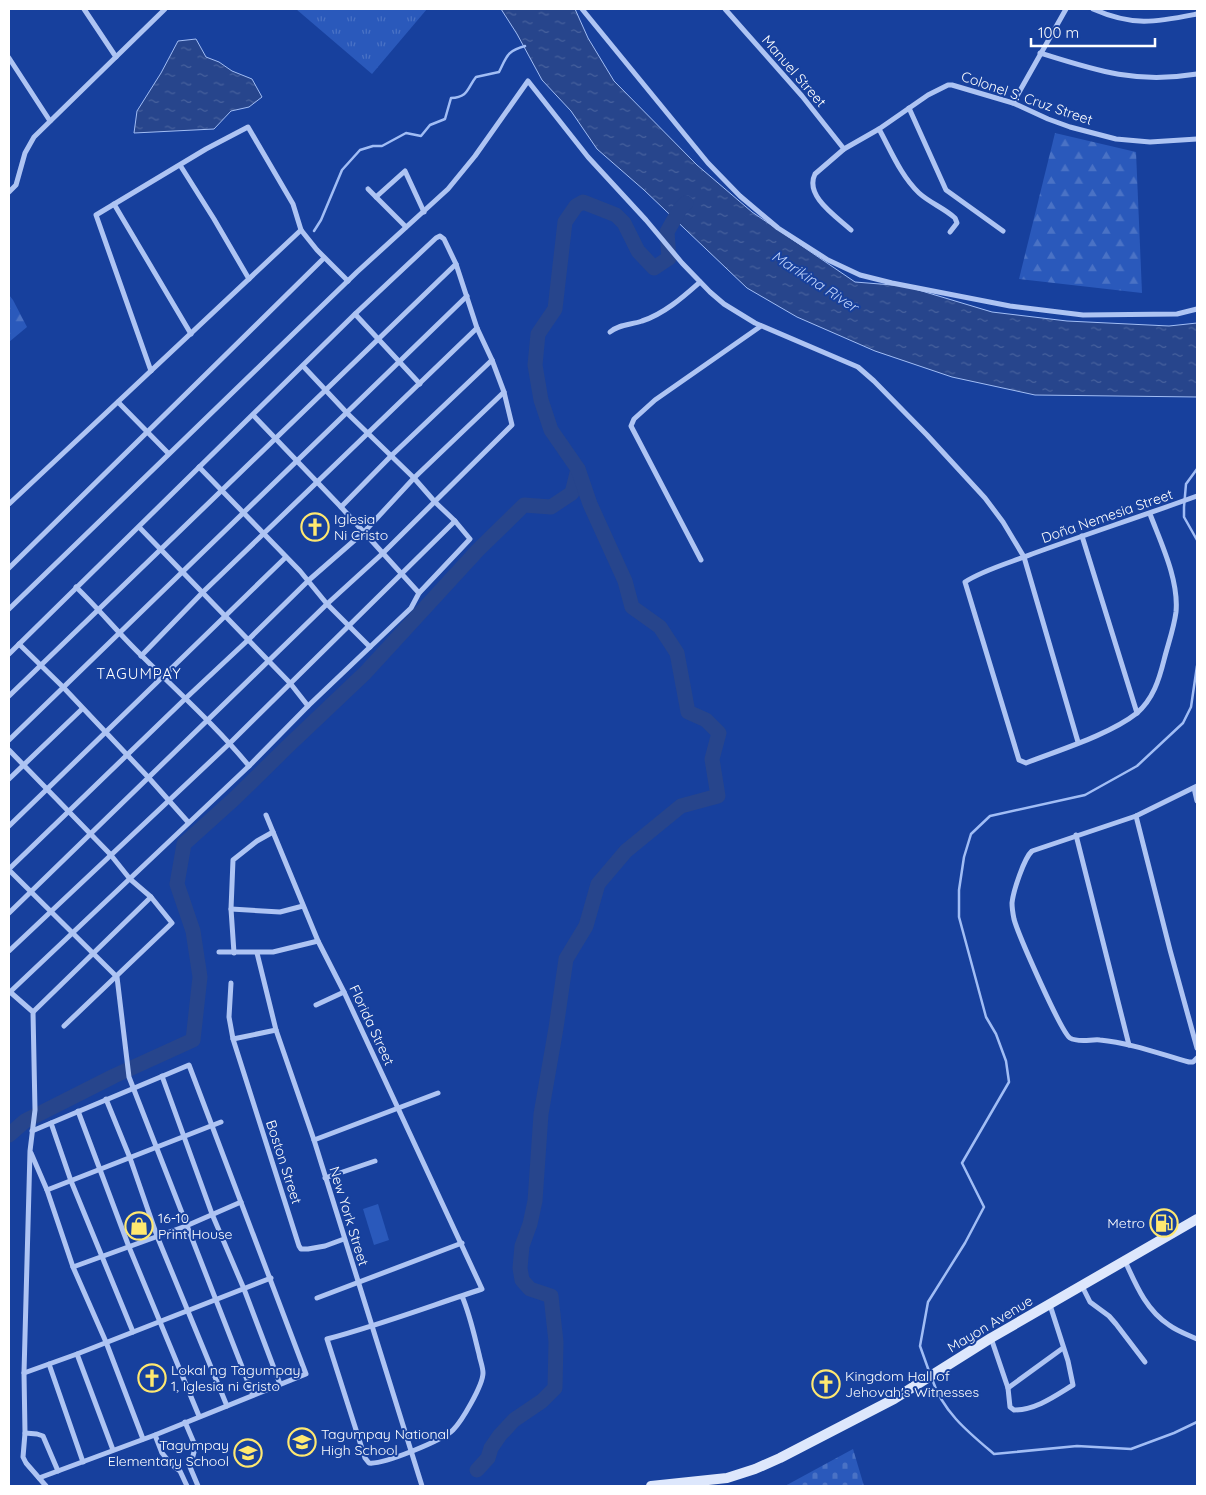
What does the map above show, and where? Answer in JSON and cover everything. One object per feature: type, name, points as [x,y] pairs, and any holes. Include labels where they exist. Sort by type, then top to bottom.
[{"type":"main road","name":"Mayon Avenue","points":[[651,1486],[719,1480],[766,1464],[894,1399],[991,1338],[1197,1219]]},
{"type":"street","points":[[84,9],[116,57]]},
{"type":"street","points":[[9,192],[16,185],[25,153],[34,137],[165,9]]},
{"type":"street","points":[[582,9],[708,163],[740,196],[778,228],[828,260],[860,275],[1010,306],[1083,315],[1176,314],[1197,309]]},
{"type":"street","name":"Manuel Street","points":[[725,9],[802,96],[844,149]]},
{"type":"street","points":[[1013,102],[1066,9]]},
{"type":"street","points":[[1093,9],[1136,22],[1168,20],[1197,14]]},
{"type":"street","points":[[1040,53],[1092,70],[1128,77],[1162,78],[1197,74]]},
{"type":"street","points":[[9,58],[50,121]]},
{"type":"street","points":[[9,609],[168,453],[462,174],[528,81],[588,157],[646,220],[682,263],[724,304],[761,326],[858,368],[874,381],[985,498],[1003,522],[1024,557],[1078,742],[1108,731],[1137,713],[1152,695],[1158,683],[1176,614],[1176,599],[1170,568],[1150,514]]},
{"type":"street","name":"Colonel S. Cruz Street","points":[[850,230],[819,201],[814,186],[815,174],[844,149],[879,129],[928,95],[950,85],[1013,102],[1048,119],[1116,139],[1150,142],[1197,139]]},
{"type":"street","points":[[909,108],[946,190],[1003,231]]},
{"type":"street","points":[[151,371],[95,217],[97,213],[206,149],[248,127],[293,204],[302,230],[324,258],[348,281]]},
{"type":"street","points":[[879,129],[912,186],[928,200],[955,218],[957,223],[950,232]]},
{"type":"street","points":[[180,165],[249,280]]},
{"type":"street","points":[[376,197],[405,171],[424,212]]},
{"type":"street","points":[[368,189],[406,227]]},
{"type":"street","points":[[114,204],[190,334]]},
{"type":"street","points":[[9,504],[302,230]]},
{"type":"street","points":[[9,654],[355,314],[437,237],[444,238],[456,264],[477,328],[504,392],[512,425],[383,553],[327,604],[9,913]]},
{"type":"street","points":[[9,568],[324,258]]},
{"type":"street","points":[[9,696],[456,264]]},
{"type":"street","points":[[610,332],[615,328],[643,321],[668,308],[700,282]]},
{"type":"street","points":[[9,740],[467,296]]},
{"type":"street","points":[[355,314],[401,361],[420,384]]},
{"type":"street","points":[[701,560],[631,426],[634,419],[655,400],[761,326]]},
{"type":"street","points":[[141,656],[203,592],[477,328]]},
{"type":"street","points":[[341,507],[392,455],[492,360]]},
{"type":"street","points":[[33,1012],[9,991],[249,766],[308,706],[411,608],[419,593],[470,539],[392,455],[347,413],[303,366]]},
{"type":"street","points":[[253,1395],[217,1299],[155,1148],[129,1077],[117,977],[95,953],[50,912],[9,870],[308,580],[364,532],[414,478],[504,392]]},
{"type":"street","points":[[118,402],[168,453]]},
{"type":"street","points":[[253,415],[318,482],[419,593]]},
{"type":"street","points":[[199,467],[308,580],[327,604],[370,647]]},
{"type":"street","name":"Doña Nemesia Street","points":[[1078,742],[1026,763],[1020,760],[965,584],[967,581],[1024,557],[1197,496]]},
{"type":"street","points":[[9,951],[230,743],[455,521]]},
{"type":"street","points":[[139,527],[203,592],[267,662],[290,683],[308,706]]},
{"type":"street","points":[[1082,536],[1137,713]]},
{"type":"street","points":[[9,826],[286,557]]},
{"type":"street","points":[[76,587],[100,610],[141,656],[230,743],[249,766]]},
{"type":"street","points":[[19,644],[63,687],[169,799],[188,822]]},
{"type":"street","points":[[9,779],[82,709]]},
{"type":"street","points":[[9,750],[110,854],[130,879],[151,897],[172,923],[64,1026]]},
{"type":"street","points":[[1197,801],[1196,787],[1136,816],[1076,835],[1029,853],[1016,887],[1012,904],[1014,919],[1041,984],[1062,1028],[1069,1037],[1074,1040],[1100,1040],[1129,1045],[1189,1062],[1193,1062],[1197,1058]]},
{"type":"street","name":"Florida Street","points":[[266,815],[318,941],[344,992],[482,1289],[462,1296]]},
{"type":"street","points":[[1136,816],[1197,1048]]},
{"type":"street","points":[[234,953],[231,909],[233,860],[257,841],[273,832]]},
{"type":"street","points":[[1076,835],[1129,1045]]},
{"type":"street","points":[[46,1486],[24,1459],[24,1372],[30,1151],[34,1110],[33,1012],[151,897]]},
{"type":"street","points":[[231,909],[280,912],[303,906]]},
{"type":"street","points":[[219,952],[286,950],[318,941]]},
{"type":"street","name":"New York Street","points":[[257,952],[276,1030],[314,1140],[422,1486]]},
{"type":"street","name":"Boston Street","points":[[231,983],[229,1017],[234,1039],[298,1246],[301,1249],[313,1249],[344,1239]]},
{"type":"street","points":[[316,1005],[344,992]]},
{"type":"street","points":[[234,1039],[276,1030]]},
{"type":"street","points":[[32,1131],[189,1065],[306,1374],[155,1435],[39,1478]]},
{"type":"street","points":[[162,1076],[212,1214],[244,1289],[280,1384]]},
{"type":"street","points":[[314,1140],[438,1093]]},
{"type":"street","points":[[106,1099],[130,1158],[157,1236],[227,1406]]},
{"type":"street","points":[[78,1111],[129,1247],[199,1416]]},
{"type":"street","points":[[47,1190],[221,1122]]},
{"type":"street","points":[[51,1123],[71,1181],[133,1332]]},
{"type":"street","points":[[30,1151],[47,1190],[73,1267],[106,1342],[143,1439]]},
{"type":"street","points":[[325,1178],[375,1161]]},
{"type":"street","points":[[73,1267],[186,1226],[241,1202]]},
{"type":"street","points":[[317,1298],[462,1243]]},
{"type":"street","points":[[1124,1261],[1151,1311],[1170,1326],[1197,1339]]},
{"type":"street","points":[[24,1372],[77,1354],[271,1278]]},
{"type":"street","points":[[1082,1286],[1090,1302],[1109,1316],[1145,1362]]},
{"type":"street","points":[[462,1296],[471,1320],[484,1374],[475,1397],[453,1430],[411,1452],[373,1464],[366,1461],[327,1339],[372,1327],[462,1296]]},
{"type":"street","points":[[991,1338],[1008,1388],[1010,1407],[1014,1410],[1022,1410],[1044,1403],[1073,1385],[1068,1361],[1049,1304]]},
{"type":"street","points":[[1008,1388],[1063,1348]]},
{"type":"street","points":[[77,1354],[113,1450]]},
{"type":"street","points":[[49,1364],[83,1462]]},
{"type":"street","points":[[186,1422],[194,1444],[190,1468],[198,1486]]},
{"type":"street","points":[[25,1433],[43,1436],[58,1471]]},
{"type":"street","points":[[155,1435],[165,1457],[180,1471],[187,1486]]},
{"type":"street","points":[[180,1471],[190,1468]]},
{"type":"green space","points":[[296,9],[427,9],[372,74]]},
{"type":"green space","points":[[1055,133],[1136,152],[1142,293],[1019,279]]},
{"type":"green space","points":[[9,295],[27,327],[9,342]]},
{"type":"green space","points":[[378,1204],[389,1240],[374,1245],[363,1209]]},
{"type":"green space","points":[[853,1449],[864,1486],[785,1486]]},
{"type":"water","name":"Marikina River","points":[[501,9],[575,9],[588,38],[614,81],[697,165],[752,212],[855,282],[905,286],[992,312],[1067,321],[1169,326],[1197,323],[1197,397],[1035,395],[952,377],[875,351],[797,317],[747,288],[644,190],[597,149],[571,111],[542,80]]},
{"type":"water","points":[[196,39],[206,57],[252,79],[262,97],[249,107],[231,111],[214,129],[134,133],[137,111],[161,73],[178,41]]},
{"type":"waterway","points":[[314,231],[321,220],[342,170],[360,150],[373,146],[382,146],[406,133],[421,136],[430,125],[445,119],[451,98],[464,94],[476,77],[499,72],[508,55],[514,50],[525,46]]},
{"type":"waterway","points":[[477,1470],[488,1458],[491,1448],[500,1435],[514,1420],[542,1401],[555,1388],[556,1342],[551,1296],[530,1289],[522,1280],[520,1268],[522,1246],[530,1224],[535,1201],[541,1114],[566,959],[586,926],[598,884],[626,851],[681,806],[718,796],[712,759],[719,733],[706,720],[688,712],[677,653],[660,627],[632,607],[625,581],[590,504],[578,469],[551,430],[541,400],[535,365],[538,334],[555,309],[565,222],[576,206],[583,202],[616,215],[624,223],[638,251],[654,268],[669,258],[667,232],[680,209],[686,203]]},
{"type":"waterway","points":[[9,1135],[25,1121],[114,1076],[193,1040],[200,977],[193,931],[177,884],[184,844],[234,799],[365,673],[478,550],[524,505],[551,507],[572,493],[578,469]]},
{"type":"waterway","points":[[1197,469],[1186,484],[1184,507],[1184,517],[1197,540]]},
{"type":"waterway","points":[[930,1374],[920,1346],[928,1302],[965,1243],[984,1207],[962,1163],[1009,1082],[1006,1061],[996,1034],[986,1017],[959,917],[959,890],[964,857],[971,834],[990,816],[1085,795],[1137,766],[1183,723],[1191,707],[1197,666]]},
{"type":"waterway","points":[[932,1379],[943,1402],[957,1421],[994,1454],[1077,1446],[1131,1449],[1197,1422]]},
{"type":"place","name":"Iglesia Ni Cristo","points":[[315,527]]},
{"type":"place","name":"Metro","points":[[1164,1223]]},
{"type":"place","name":"16-10 Print House","points":[[139,1226]]},
{"type":"place","name":"Lokal ng Tagumpay 1, Iglesia ni Cristo","points":[[152,1378]]},
{"type":"place","name":"Kingdom Hall of Jehovah's Witnesses","points":[[826,1384]]},
{"type":"place","name":"Tagumpay National High School","points":[[302,1442]]},
{"type":"place","name":"Tagumpay Elementary School","points":[[248,1453]]},
{"type":"district","name":"TAGUMPAY","points":[[139,673]]}]
